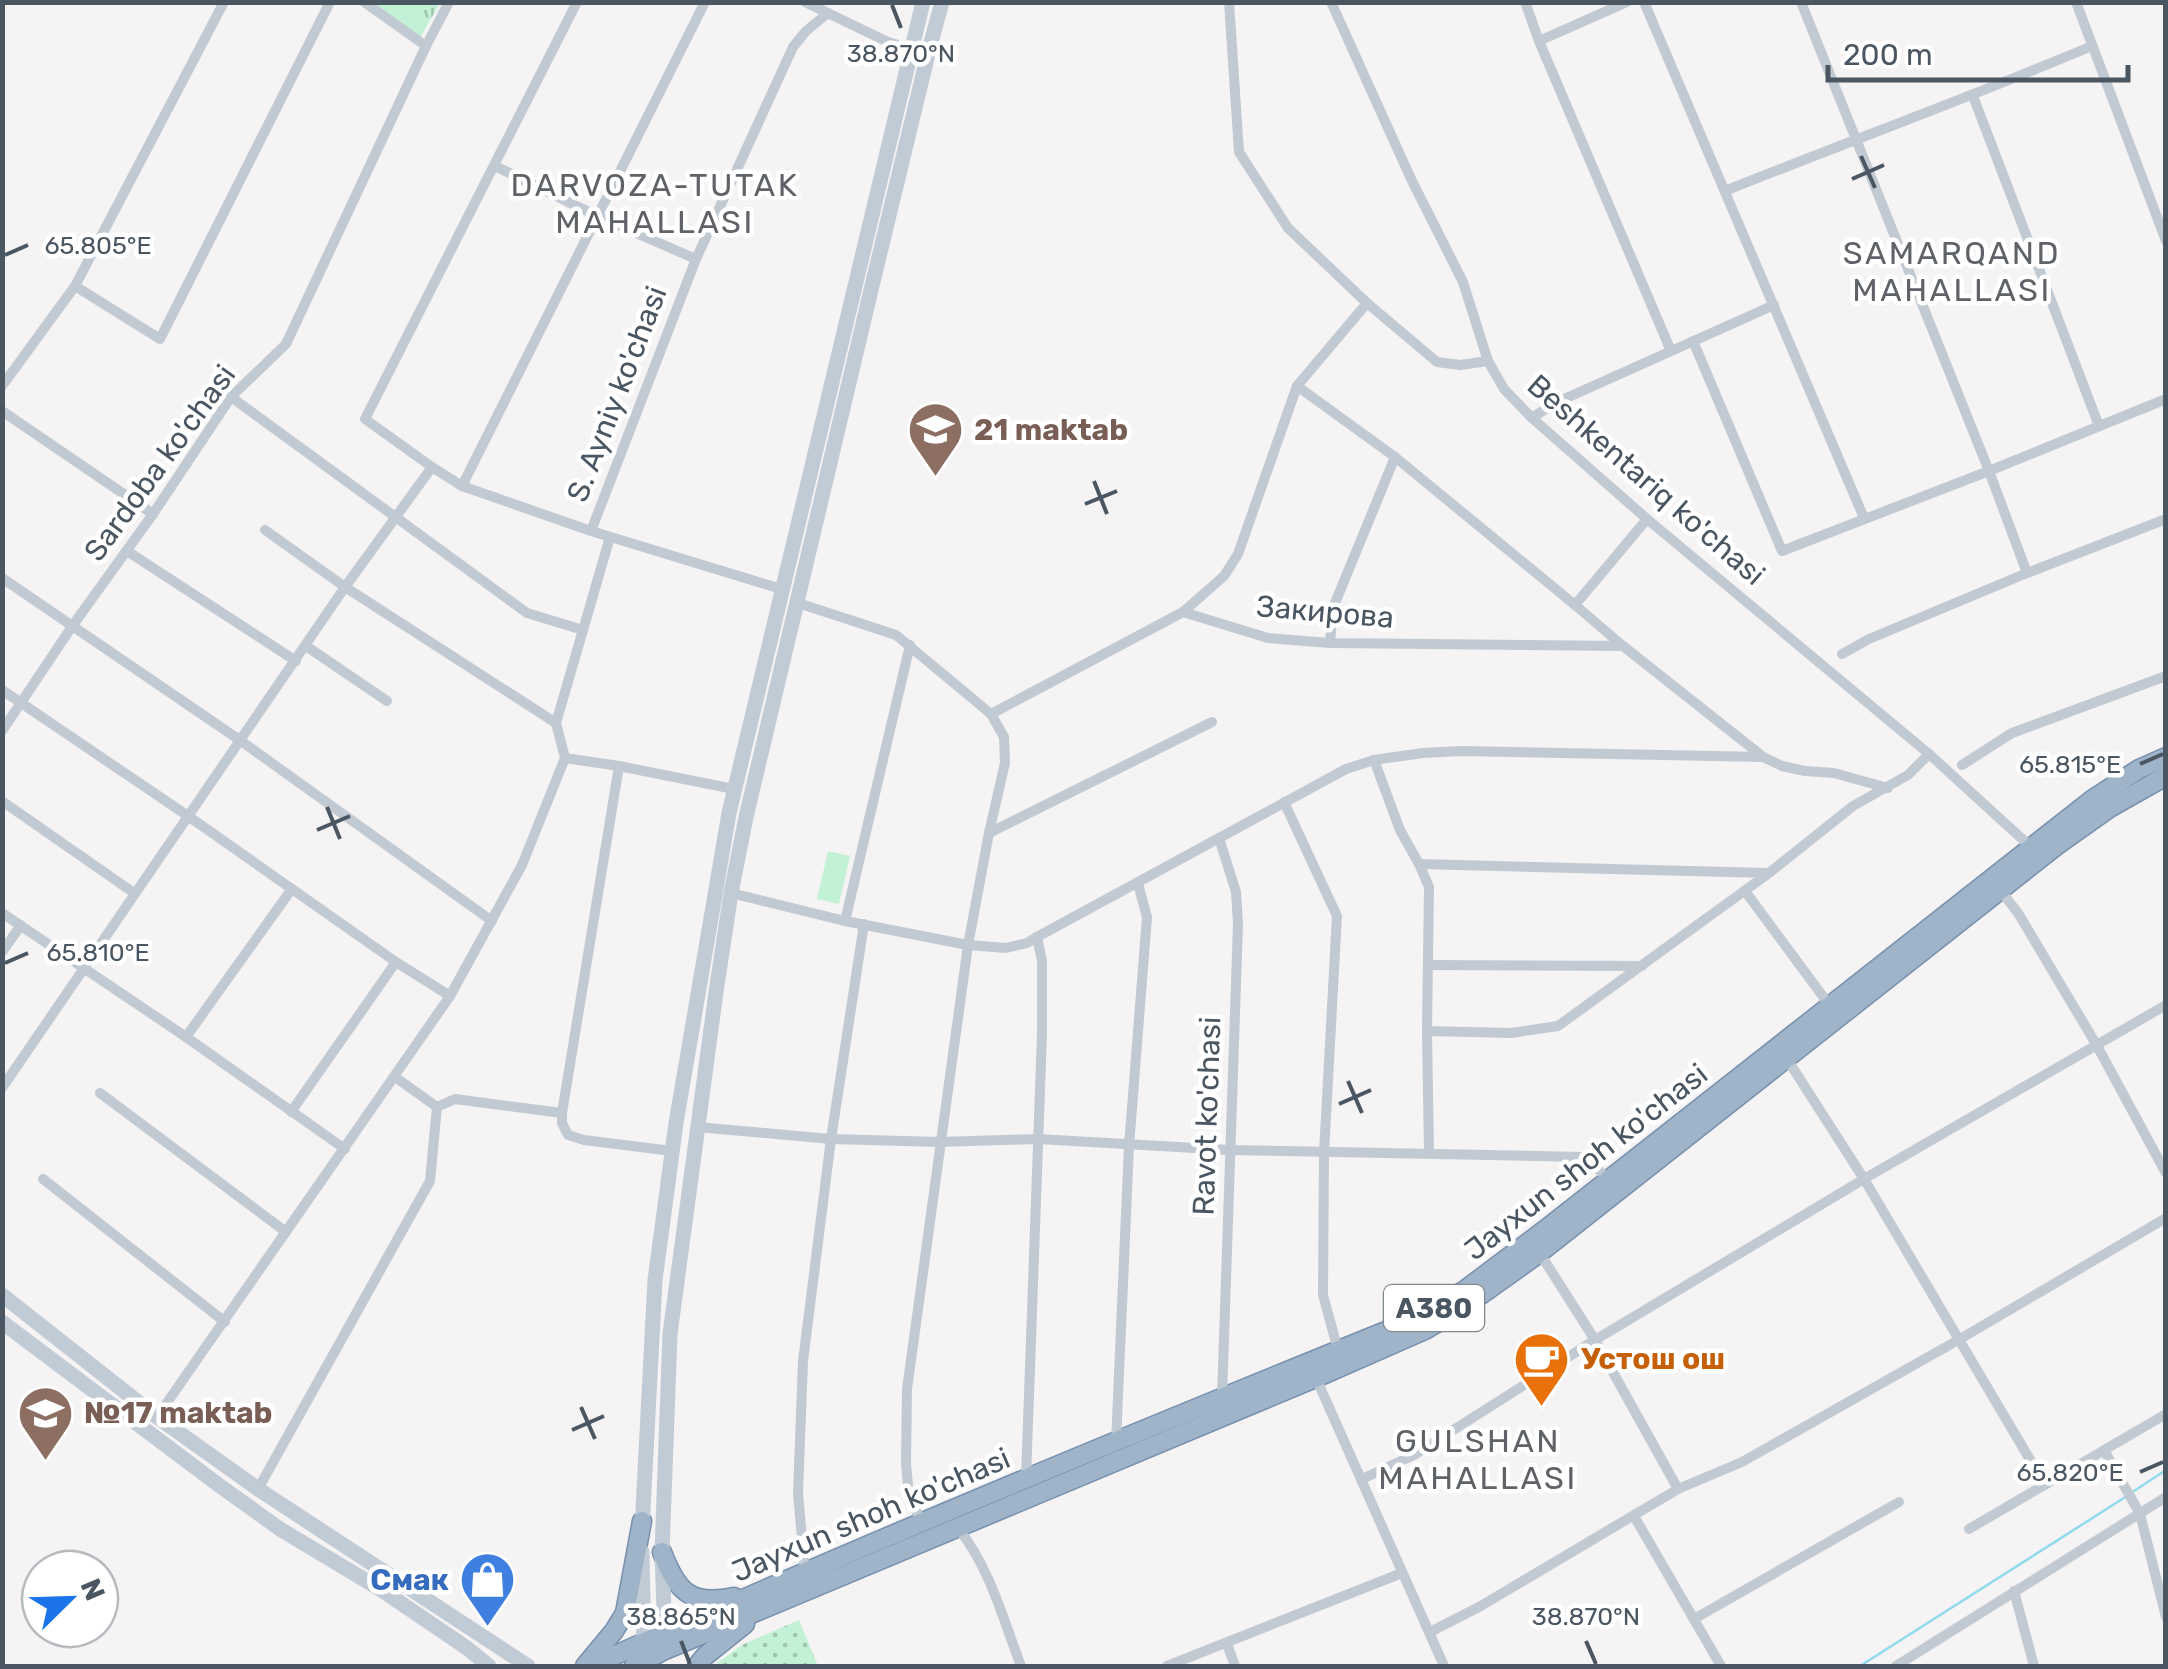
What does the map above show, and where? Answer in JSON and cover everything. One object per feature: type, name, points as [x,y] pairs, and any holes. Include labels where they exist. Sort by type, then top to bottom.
[{"type":"highway","name":"Jayxun shoh ko'chasi","points":[[762,1601],[805,1573],[922,1522],[1418,1318],[1464,1290],[1550,1226],[2093,799],[2139,769],[2166,757]]},
{"type":"highway","name":"Jayxun shoh ko'chasi","points":[[588,1666],[641,1657],[665,1641],[958,1528],[1424,1330],[1538,1254],[2000,890],[2112,807],[2166,776]]},
{"type":"highway","points":[[588,1666],[625,1613],[642,1521]]},
{"type":"highway","points":[[662,1552],[673,1580],[701,1600],[762,1601]]},
{"type":"highway","points":[[698,1666],[762,1601]]},
{"type":"main road","points":[[641,1657],[642,1521],[655,1280],[672,1151],[733,841],[798,603],[923,2]]},
{"type":"main road","points":[[665,1641],[662,1552],[670,1334],[731,894],[734,788],[781,589],[883,203],[942,2]]},
{"type":"main road","points":[[2,1295],[157,1417],[258,1490],[528,1666]]},
{"type":"main road","points":[[2,1322],[220,1486],[489,1666]]},
{"type":"street","points":[[2,386],[75,286],[224,2]]},
{"type":"street","points":[[75,286],[160,339],[330,2]]},
{"type":"street","points":[[364,2],[426,46]]},
{"type":"street","name":"Sardoba ko'chasi","points":[[2,731],[231,397],[286,344],[449,2]]},
{"type":"street","points":[[577,2],[365,419],[462,486],[590,531],[781,589]]},
{"type":"street","points":[[462,486],[705,2]]},
{"type":"street","points":[[805,2],[888,42],[912,48]]},
{"type":"street","points":[[1229,2],[1240,152],[1288,228],[1437,362],[1460,365],[1488,361]]},
{"type":"street","name":"Beshkentariq ko'chasi","points":[[1331,2],[1462,282],[1488,361],[1504,389],[1647,520],[1929,754],[2031,847]]},
{"type":"street","points":[[1525,2],[1671,351]]},
{"type":"street","points":[[1539,41],[1627,2]]},
{"type":"street","points":[[1644,2],[1864,518]]},
{"type":"street","points":[[1800,2],[1989,471],[2026,573]]},
{"type":"street","points":[[2076,2],[2166,241]]},
{"type":"street","name":"S. Ayniy ko'chasi","points":[[590,531],[696,259],[793,48],[828,13]]},
{"type":"street","points":[[1725,191],[2092,46]]},
{"type":"street","points":[[1973,96],[2099,426]]},
{"type":"street","points":[[495,166],[696,259]]},
{"type":"street","points":[[990,714],[1182,612],[1224,576],[1238,554],[1297,386],[1368,303]]},
{"type":"street","points":[[1532,418],[1553,404],[1774,305]]},
{"type":"street","points":[[1693,341],[1782,551],[2166,399]]},
{"type":"street","points":[[1297,386],[1395,457],[1763,757],[1782,766],[1834,773],[1888,788]]},
{"type":"street","points":[[231,397],[527,613],[583,630]]},
{"type":"street","points":[[2,411],[153,514]]},
{"type":"street","points":[[1330,644],[1333,608],[1395,457]]},
{"type":"street","points":[[2,1088],[432,466]]},
{"type":"street","points":[[1842,654],[2026,573],[2166,519]]},
{"type":"street","points":[[1575,604],[1647,520]]},
{"type":"street","points":[[265,530],[556,722]]},
{"type":"street","points":[[157,1417],[450,996],[522,865],[565,758],[556,722],[610,537]]},
{"type":"street","points":[[128,551],[296,662]]},
{"type":"street","points":[[2,578],[241,741],[492,921]]},
{"type":"street","points":[[798,603],[896,636],[910,645],[990,714],[1004,738],[1005,762],[968,946],[907,1389],[906,1464],[910,1496],[922,1522]]},
{"type":"street","name":"Закирова","points":[[1182,612],[1268,638],[1330,644],[1623,646]]},
{"type":"street","points":[[846,922],[910,645]]},
{"type":"street","points":[[306,646],[387,701]]},
{"type":"street","points":[[1962,765],[2012,733],[2166,676]]},
{"type":"street","points":[[2,690],[450,996]]},
{"type":"street","points":[[989,833],[1212,722]]},
{"type":"street","points":[[731,894],[968,946],[1006,948],[1038,937],[1346,769],[1374,760],[1461,751],[1763,757]]},
{"type":"street","points":[[1427,1031],[1511,1033],[1558,1026],[1768,873],[1852,806],[1908,775],[1929,754]]},
{"type":"street","points":[[565,758],[734,788]]},
{"type":"street","points":[[1374,760],[1400,830],[1429,887],[1430,1154]]},
{"type":"street","points":[[619,766],[562,1123],[568,1135],[584,1140],[672,1151]]},
{"type":"street","points":[[2,801],[134,893]]},
{"type":"street","points":[[1284,802],[1337,916],[1324,1153],[1322,1295],[1338,1350]]},
{"type":"street","name":"Ravot ko'chasi","points":[[1219,838],[1236,892],[1238,924],[1222,1399]]},
{"type":"street","points":[[1420,864],[1768,873]]},
{"type":"street","points":[[1116,1443],[1129,1146],[1147,917],[1138,884]]},
{"type":"street","points":[[186,1037],[291,890]]},
{"type":"street","points":[[1744,890],[1830,1006]]},
{"type":"street","points":[[2000,890],[2018,913],[2096,1044],[2166,1173]]},
{"type":"street","points":[[2,913],[345,1149]]},
{"type":"street","points":[[805,1573],[798,1493],[803,1361],[864,924]]},
{"type":"street","points":[[2,952],[21,925]]},
{"type":"street","points":[[1026,1479],[1042,1016],[1038,937]]},
{"type":"street","points":[[291,1112],[396,962]]},
{"type":"street","points":[[1428,965],[1642,966]]},
{"type":"street","points":[[1362,1479],[1414,1455],[1595,1340],[2166,1006]]},
{"type":"street","points":[[1787,1059],[1864,1180],[2045,1484]]},
{"type":"street","points":[[394,1078],[437,1107]]},
{"type":"street","points":[[100,1093],[286,1232]]},
{"type":"street","points":[[437,1107],[455,1100],[562,1113]]},
{"type":"street","points":[[258,1490],[430,1181],[437,1107]]},
{"type":"street","points":[[696,1127],[831,1139],[1038,1140],[1324,1153],[1584,1157],[1608,1179]]},
{"type":"street","points":[[42,1179],[225,1322]]},
{"type":"street","points":[[1430,1632],[1678,1489],[1742,1462],[2166,1218]]},
{"type":"street","points":[[1538,1254],[1595,1340],[1678,1489]]},
{"type":"street","points":[[1316,1378],[1430,1632],[1438,1664]]},
{"type":"street","points":[[1969,1529],[2166,1414]]},
{"type":"street","points":[[2104,1450],[2137,1509],[2166,1617]]},
{"type":"street","points":[[1896,1666],[2137,1509],[2166,1496]]},
{"type":"street","points":[[1694,1619],[1899,1502]]},
{"type":"street","points":[[1634,1516],[1721,1666]]},
{"type":"street","points":[[958,1528],[988,1576],[1021,1666]]},
{"type":"street","points":[[1166,1666],[1402,1573]]},
{"type":"street","points":[[2014,1590],[2034,1666]]},
{"type":"street","points":[[1227,1644],[1235,1666]]},
{"type":"green space","points":[[369,3],[440,3],[420,38]]},
{"type":"green space","points":[[828,851],[850,856],[839,904],[817,899]]},
{"type":"green space","points":[[799,1620],[818,1666],[713,1666],[742,1645]]},
{"type":"waterway","points":[[2134,1491],[2166,1470]]},
{"type":"waterway","points":[[1860,1666],[2127,1496]]},
{"type":"place","name":"21 maktab","points":[[935,479]]},
{"type":"place","name":"Устош ош","points":[[1542,1408]]},
{"type":"place","name":"№17 maktab","points":[[45,1462]]},
{"type":"place","name":"Смак","points":[[488,1629]]},
{"type":"district","name":"DARVOZA-TUTAK MAHALLASI","points":[[655,204]]},
{"type":"district","name":"SAMARQAND MAHALLASI","points":[[1952,272]]},
{"type":"district","name":"GULSHAN MAHALLASI","points":[[1478,1460]]}]
